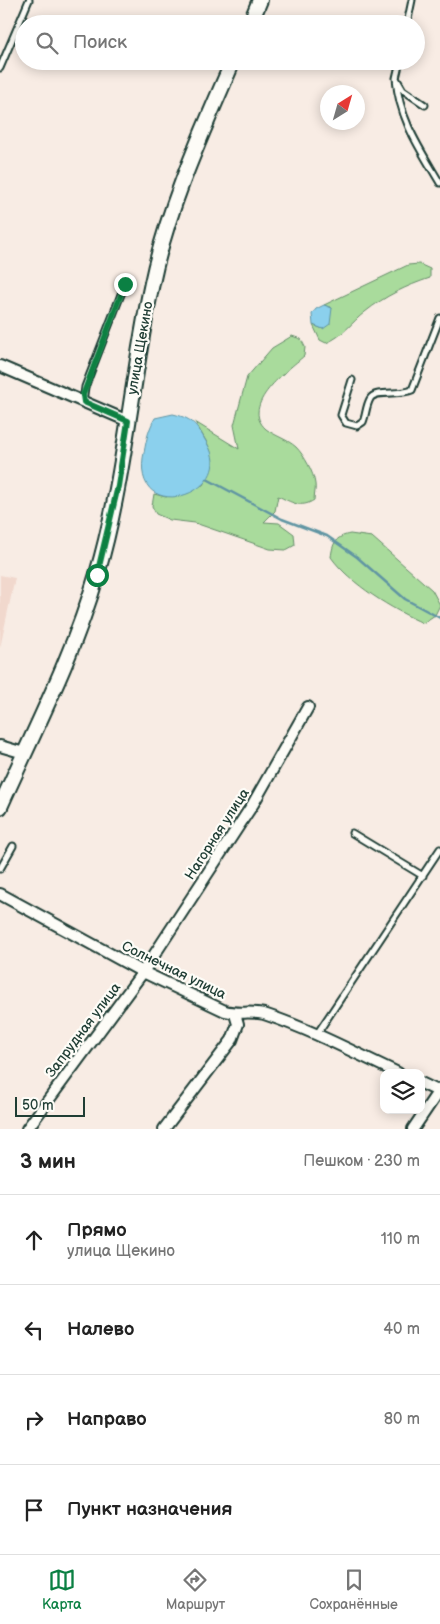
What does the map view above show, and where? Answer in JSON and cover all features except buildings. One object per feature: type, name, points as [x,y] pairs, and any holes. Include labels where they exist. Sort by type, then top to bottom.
[{"type":"main road","points":[[254,15],[260,0]]},
{"type":"main road","name":"улица Щекино","points":[[0,807],[78,630],[97,575],[114,504],[142,333],[160,248],[185,176],[229,70]]},
{"type":"street","points":[[0,366],[128,421]]},
{"type":"street","name":"Нагорная улица","points":[[143,972],[253,804],[308,707]]},
{"type":"street","points":[[0,746],[24,753]]},
{"type":"street","name":"Солнечная улица","points":[[0,894],[143,972],[235,1014],[264,1014],[389,1069]]},
{"type":"street","name":"Запрудная улица","points":[[28,1129],[143,972]]},
{"type":"street","points":[[164,1129],[232,1040],[238,1024],[235,1014]]},
{"type":"street","points":[[413,1129],[439,1091],[425,1085]]},
{"type":"lane","points":[[23,15],[29,0]]},
{"type":"lane","points":[[410,15],[412,0]]},
{"type":"lane","points":[[0,68],[15,33]]},
{"type":"lane","points":[[398,70],[396,78],[397,95],[410,133],[440,183]]},
{"type":"lane","points":[[396,78],[403,90],[426,105]]},
{"type":"lane","points":[[84,402],[85,387],[125,284]]},
{"type":"lane","points":[[352,380],[341,415],[346,422],[357,426],[363,422],[370,398],[373,395],[381,392],[405,394],[412,390],[440,318]]},
{"type":"lane","points":[[352,833],[423,876]]},
{"type":"lane","points":[[0,869],[13,846]]},
{"type":"lane","points":[[316,1036],[440,849]]},
{"type":"shaded area","points":[[0,575],[15,578],[0,648]]},
{"type":"green space","points":[[419,264],[430,269],[430,278],[404,288],[380,301],[332,340],[326,343],[320,340],[313,325],[323,329],[332,308],[324,305],[408,265]]},
{"type":"green space","points":[[292,336],[301,339],[305,347],[304,356],[269,389],[258,409],[259,420],[266,429],[296,447],[313,475],[314,500],[309,503],[300,504],[278,496],[275,511],[264,522],[279,523],[294,534],[295,545],[286,550],[270,549],[195,523],[170,520],[156,514],[152,506],[154,494],[166,497],[203,485],[208,475],[211,467],[211,453],[195,422],[239,449],[234,425],[247,377],[272,348]]},
{"type":"green space","points":[[350,534],[372,537],[432,590],[440,605],[435,615],[423,623],[386,604],[349,577],[331,557],[336,541]]},
{"type":"water","points":[[324,305],[332,308],[330,324],[323,329],[313,325],[312,314],[316,309]]},
{"type":"water","points":[[173,414],[186,418],[195,424],[208,445],[213,462],[208,477],[197,489],[183,495],[167,497],[153,492],[144,479],[143,458],[148,433],[155,418]]},
{"type":"waterway","points":[[207,479],[282,519],[327,536],[357,557],[405,599],[440,618]]},
{"type":"route","points":[[97,575],[109,532],[128,421],[84,402],[83,395],[125,284]]}]
